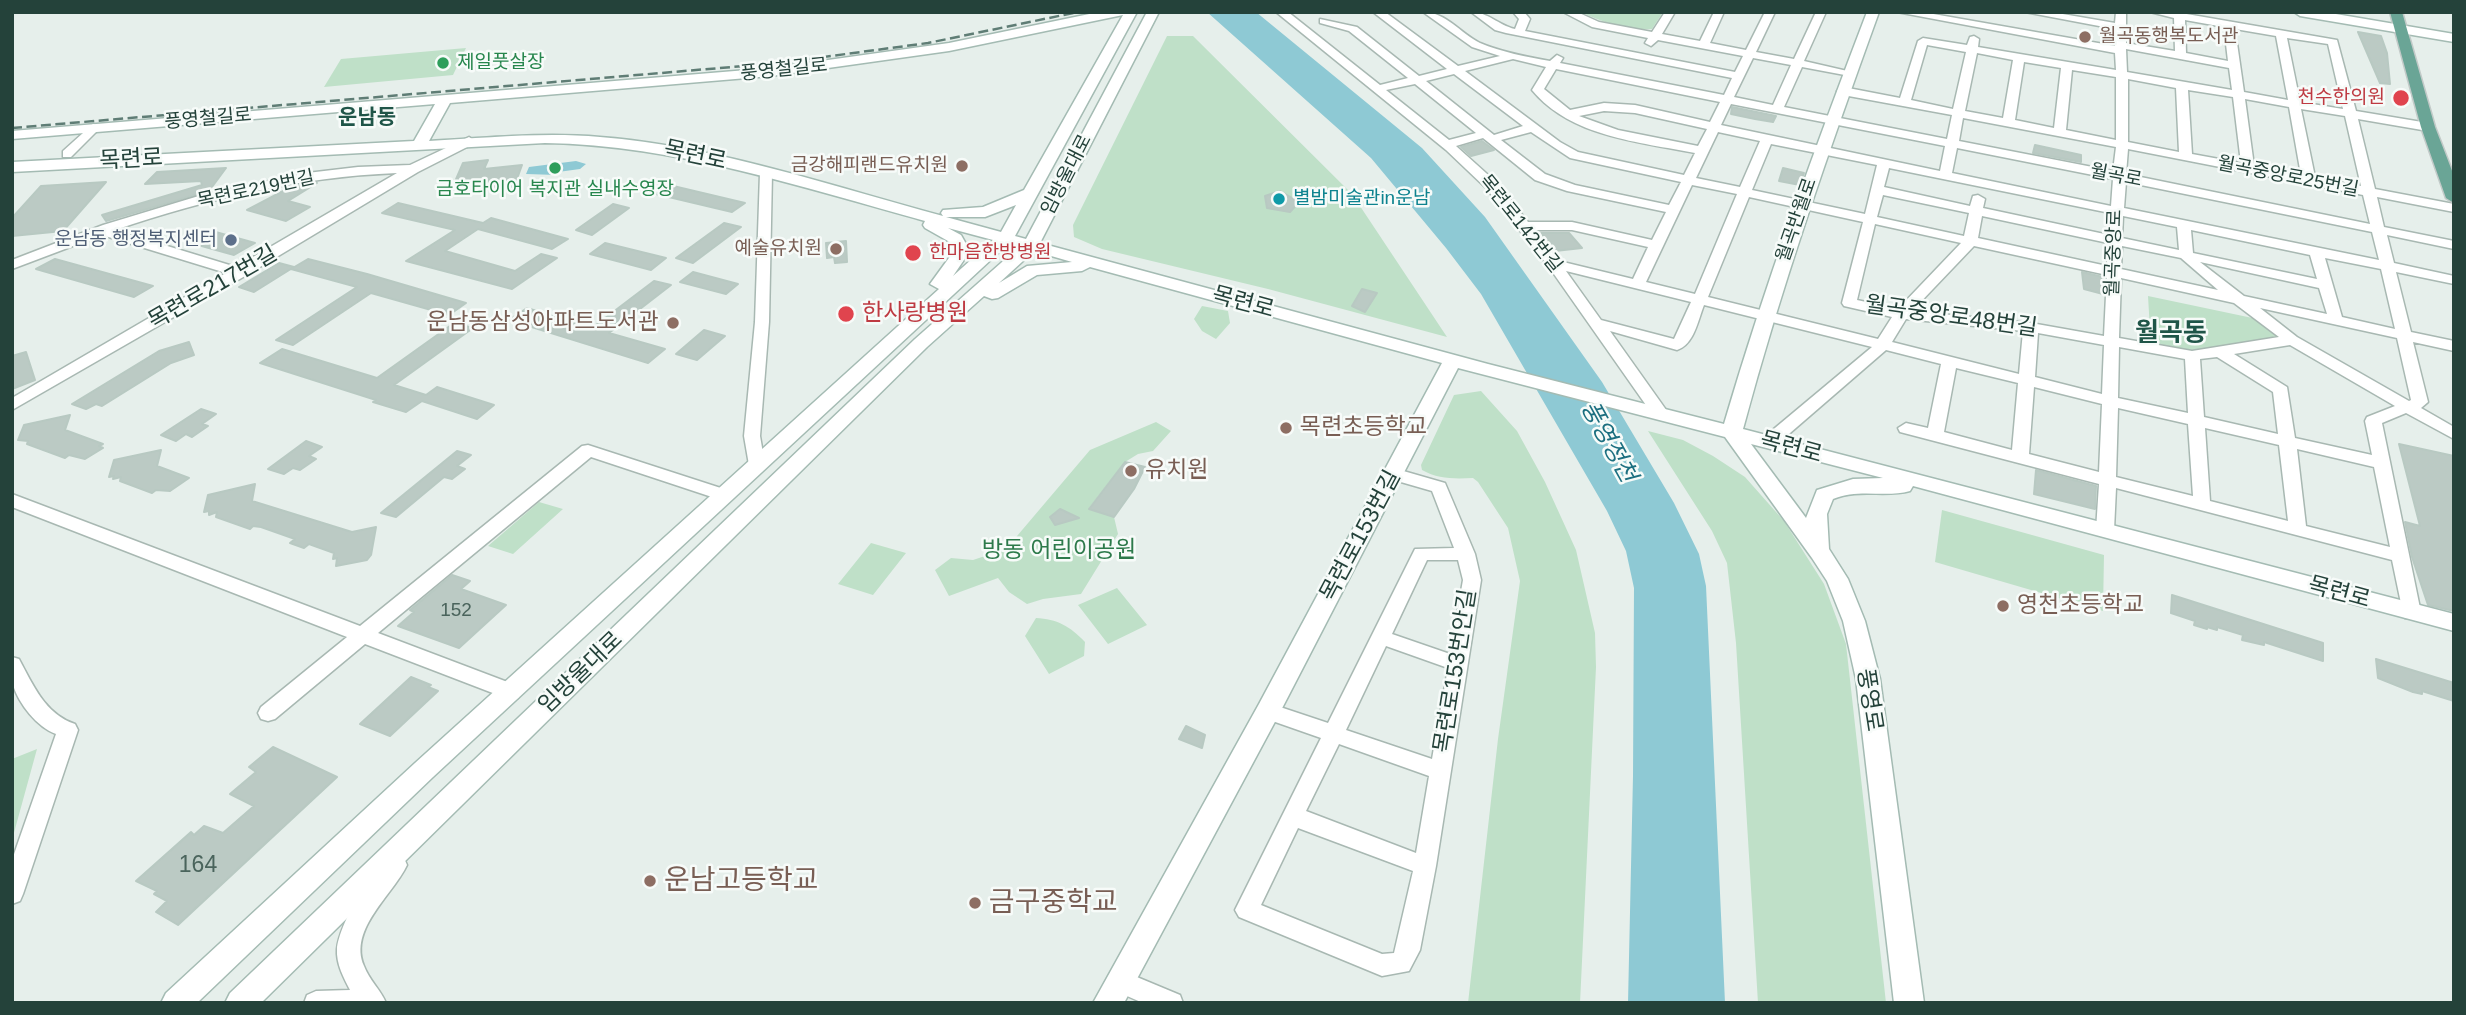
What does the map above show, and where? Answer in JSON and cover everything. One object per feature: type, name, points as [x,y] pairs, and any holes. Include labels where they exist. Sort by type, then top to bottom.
[{"type":"main road","name":"임방울대로","points":[[176,1003],[1006,237],[1131,12]]},
{"type":"main road","name":"임방울대로","points":[[240,1003],[921,343],[1031,245],[1153,12]]},
{"type":"main road","name":"월곡반월로","points":[[1732,432],[1763,317],[1801,205],[1873,12]]},
{"type":"main road","points":[[2300,12],[2454,38]]},
{"type":"main road","points":[[2396,12],[2428,127],[2454,198]]},
{"type":"main road","name":"풍영철길로","points":[[12,135],[821,66],[949,47],[1114,13]]},
{"type":"main road","points":[[419,145],[445,99]]},
{"type":"main road","name":"목련로","points":[[12,167],[469,141],[577,139],[629,143],[689,153],[1480,368],[1953,489],[2454,623]]},
{"type":"main road","points":[[900,209],[976,214],[996,210],[1030,193]]},
{"type":"main road","points":[[1055,200],[1051,222],[1055,234],[1068,245],[1110,267]]},
{"type":"main road","points":[[900,209],[955,238],[962,251],[899,335],[921,343],[1026,273],[1054,267],[1110,267]]},
{"type":"main road","name":"목련로153번길","points":[[1114,992],[1268,711],[1453,360]]},
{"type":"main road","name":"풍영로","points":[[1732,432],[1820,552],[1837,579],[1854,621],[1868,679],[1909,1003]]},
{"type":"main road","points":[[1820,552],[1815,524],[1818,504],[1824,495],[1838,488],[1861,484],[1953,489]]},
{"type":"street","name":"목련로142번길","points":[[1281,12],[1447,144],[1491,185],[1554,264],[1653,412]]},
{"type":"street","points":[[1378,12],[1556,145],[1574,155],[2454,346]]},
{"type":"street","name":"월곡로","points":[[1428,12],[1476,45],[1513,56],[2454,245]]},
{"type":"street","points":[[1476,12],[1499,28],[1518,33],[1739,76]]},
{"type":"street","points":[[1518,12],[1525,19],[1518,33]]},
{"type":"street","points":[[1568,12],[1585,21],[1850,73]]},
{"type":"street","points":[[1629,79],[1670,12]]},
{"type":"street","points":[[1703,46],[1720,12]]},
{"type":"street","points":[[1637,285],[1770,12]]},
{"type":"street","points":[[1777,109],[1822,12]]},
{"type":"street","points":[[1902,12],[2234,65]]},
{"type":"street","points":[[2030,12],[2120,27]]},
{"type":"street","name":"월곡중앙로","points":[[2105,530],[2111,401],[2112,272],[2117,176],[2122,145],[2121,12]]},
{"type":"street","points":[[2155,12],[2333,42],[2420,402],[2373,421],[2412,613]]},
{"type":"street","points":[[2179,16],[2181,56]]},
{"type":"street","points":[[1311,36],[1328,17],[1353,29],[1540,177],[1555,183],[1674,210]]},
{"type":"street","points":[[1585,21],[1552,64],[1538,90],[1569,114],[1599,128],[1703,151]]},
{"type":"street","points":[[2229,24],[2248,169]]},
{"type":"street","points":[[1945,176],[1977,25]]},
{"type":"street","points":[[2281,33],[2309,181]]},
{"type":"street","points":[[1904,103],[1923,41],[2428,127]]},
{"type":"street","points":[[1378,89],[1513,56]]},
{"type":"street","points":[[2008,123],[2019,58]]},
{"type":"street","points":[[2060,133],[2067,66]]},
{"type":"street","points":[[2182,86],[2186,157]]},
{"type":"street","name":"월곡중앙로25번길","points":[[1843,92],[2454,208]]},
{"type":"street","points":[[1569,114],[1596,108],[1626,108],[2115,212],[2454,280]]},
{"type":"street","points":[[1447,144],[1530,124]]},
{"type":"street","points":[[67,154],[93,128]]},
{"type":"street","points":[[1593,322],[1677,345],[1683,339],[1697,300],[1767,139]]},
{"type":"street","name":"목련로217번길","points":[[12,405],[413,169],[469,141]]},
{"type":"street","points":[[413,169],[411,166],[419,145]]},
{"type":"street","name":"월곡중앙로48번길","points":[[1885,163],[1849,303],[1902,314],[2031,327],[2192,356],[2292,340]]},
{"type":"street","name":"목련로219번길","points":[[12,265],[103,231],[210,198],[317,176],[413,169]]},
{"type":"street","points":[[757,465],[752,436],[762,322],[766,173]]},
{"type":"street","points":[[1769,442],[1882,346],[1902,314],[1970,242],[1981,183]]},
{"type":"street","points":[[1878,190],[2326,285]]},
{"type":"street","points":[[2184,225],[2186,255],[2189,261],[2292,340],[2454,434]]},
{"type":"street","points":[[1524,226],[1572,226],[1657,245]]},
{"type":"street","points":[[103,231],[240,272]]},
{"type":"street","points":[[2316,252],[2336,321]]},
{"type":"street","points":[[1554,264],[2026,381],[2381,463]]},
{"type":"street","points":[[2020,457],[2031,327]]},
{"type":"street","points":[[2219,351],[2281,390],[2298,528]]},
{"type":"street","points":[[2192,356],[2199,421],[2202,504]]},
{"type":"street","points":[[1935,435],[1949,362]]},
{"type":"street","points":[[1906,428],[2400,556]]},
{"type":"street","points":[[268,713],[588,450],[724,495]]},
{"type":"street","name":"목련로153번안길","points":[[1293,816],[1247,910],[1382,965],[1401,963],[1408,950],[1425,866],[1472,580],[1466,554],[1439,487],[1393,474]]},
{"type":"street","name":"임방울대로","points":[[12,500],[511,692]]},
{"type":"street","points":[[1425,866],[1293,816],[1421,554],[1466,554]]},
{"type":"street","points":[[1380,637],[1458,664]]},
{"type":"street","points":[[12,664],[34,705],[57,727],[68,730],[12,894]]},
{"type":"street","points":[[1268,711],[1440,771]]},
{"type":"street","points":[[316,1003],[372,1002],[349,960],[349,941],[359,918],[434,816]]},
{"type":"street","points":[[1114,992],[1171,1003]]},
{"type":"green space","points":[[1581,12],[1663,12],[1652,29],[1634,29]]},
{"type":"green space","points":[[1167,36],[1193,36],[1352,194],[1447,337],[1268,289],[1102,249],[1074,237],[1073,225]]},
{"type":"green space","points":[[466,48],[453,75],[324,87],[341,59]]},
{"type":"green space","points":[[2148,296],[2262,320],[2285,338],[2190,354],[2151,347]]},
{"type":"green space","points":[[1202,306],[1228,311],[1230,323],[1216,339],[1202,331],[1194,319]]},
{"type":"green space","points":[[1481,391],[1517,431],[1545,482],[1576,550],[1595,633],[1596,667],[1580,1003],[1468,1003],[1498,739],[1520,581],[1508,528],[1478,482],[1473,478],[1440,477],[1422,470],[1421,465],[1454,395]]},
{"type":"green space","name":"방동 어린이공원","points":[[1156,422],[1171,431],[1153,451],[1138,454],[1125,462],[1089,508],[1114,517],[1118,534],[1081,594],[1027,604],[1009,592],[998,578],[949,596],[935,570],[951,558],[973,560],[1006,549],[1090,450]]},
{"type":"green space","points":[[1648,431],[1683,440],[1745,477],[1784,521],[1824,584],[1846,644],[1886,1003],[1758,1003],[1736,643],[1727,563],[1712,531]]},
{"type":"green space","points":[[539,502],[563,509],[513,554],[488,546]]},
{"type":"green space","points":[[1942,510],[2104,555],[2103,611],[1935,562]]},
{"type":"green space","points":[[871,543],[906,553],[873,595],[838,584]]},
{"type":"green space","points":[[1117,588],[1147,625],[1108,644],[1078,605]]},
{"type":"green space","points":[[1036,618],[1063,624],[1074,632],[1085,642],[1084,656],[1049,674],[1025,636]]},
{"type":"green space","points":[[37,749],[12,840],[12,759]]},
{"type":"water","name":"풍영정천","points":[[1207,12],[1256,12],[1422,148],[1485,217],[1602,382],[1674,503],[1699,554],[1706,586],[1725,1003],[1628,1003],[1634,588],[1626,551],[1607,511],[1481,294],[1446,248],[1371,158]]},
{"type":"water","name":"금호타이어 복지관 실내수영장","points":[[576,161],[586,164],[580,169],[558,172],[557,175],[526,174],[529,167]]},
{"type":"building","points":[[2358,32],[2381,36],[2387,53],[2390,84],[2380,83]]},
{"type":"building","points":[[1732,107],[1776,116],[1773,122],[1755,119],[1731,114]]},
{"type":"building","points":[[1482,141],[1494,150],[1471,156],[1461,147]]},
{"type":"building","points":[[2035,145],[2081,155],[2081,162],[2033,153]]},
{"type":"building","points":[[488,160],[484,169],[522,165],[514,187],[482,190],[486,181],[454,184],[463,163]]},
{"type":"building","points":[[226,168],[209,191],[106,221],[102,215],[202,185],[201,181],[145,184],[157,172]]},
{"type":"building","points":[[1783,168],[1804,173],[1800,185],[1779,181]]},
{"type":"building","points":[[106,182],[63,231],[12,236],[12,218],[41,186]]},
{"type":"building","points":[[317,183],[288,201],[310,207],[286,221],[247,210],[289,188]]},
{"type":"building","points":[[669,185],[745,203],[732,212],[656,194]]},
{"type":"building","name":"별밤미술관in운남","points":[[1280,191],[1299,202],[1290,212],[1267,208],[1265,196]]},
{"type":"building","points":[[398,203],[483,223],[491,218],[568,239],[552,249],[478,229],[445,251],[515,271],[541,254],[557,258],[512,289],[406,261],[455,230],[382,213]]},
{"type":"building","points":[[613,204],[629,208],[592,235],[576,230]]},
{"type":"building","points":[[724,223],[741,227],[693,263],[676,258]]},
{"type":"building","name":"운남동 행정복지센터","points":[[212,231],[255,243],[234,255],[191,243]]},
{"type":"building","points":[[1541,233],[1569,233],[1582,248],[1555,251]]},
{"type":"building","name":"예술유치원","points":[[846,241],[847,262],[835,263],[834,257],[827,258],[826,243]]},
{"type":"building","points":[[605,243],[666,258],[651,270],[590,254]]},
{"type":"building","points":[[55,259],[153,286],[134,297],[36,269]]},
{"type":"building","points":[[308,259],[466,303],[449,315],[371,293],[293,345],[276,340],[357,287],[291,269]]},
{"type":"building","points":[[279,263],[294,267],[254,292],[239,287]]},
{"type":"building","points":[[693,272],[738,284],[726,294],[680,282]]},
{"type":"building","points":[[2082,272],[2103,277],[2103,294],[2084,289]]},
{"type":"building","points":[[654,281],[671,285],[609,333],[665,349],[648,363],[509,320],[527,308],[592,328]]},
{"type":"building","points":[[1362,289],[1377,293],[1365,312],[1352,306]]},
{"type":"building","points":[[454,323],[473,328],[394,385],[426,395],[437,387],[494,405],[477,419],[422,401],[406,412],[260,363],[282,349],[377,378]]},
{"type":"building","points":[[704,330],[725,336],[697,360],[676,354]]},
{"type":"building","points":[[189,342],[194,355],[171,363],[102,406],[96,404],[86,409],[72,404],[159,351]]},
{"type":"building","points":[[26,352],[35,380],[12,389],[12,356]]},
{"type":"building","points":[[201,409],[216,414],[202,424],[208,426],[192,437],[186,434],[176,441],[161,435]]},
{"type":"building","points":[[70,415],[65,430],[103,444],[99,446],[103,448],[85,459],[69,455],[65,458],[27,444],[28,441],[18,440],[24,425]]},
{"type":"building","points":[[306,441],[322,447],[309,456],[316,459],[300,470],[293,468],[284,474],[268,469]]},
{"type":"building","points":[[2399,444],[2454,456],[2454,611],[2428,605],[2412,557],[2405,522],[2420,526]]},
{"type":"building","points":[[161,450],[157,466],[189,478],[170,491],[156,490],[152,493],[120,481],[121,477],[109,477],[114,460]]},
{"type":"building","points":[[457,451],[471,455],[457,466],[465,469],[452,479],[444,477],[396,517],[381,513]]},
{"type":"building","points":[[1125,462],[1145,467],[1134,489],[1114,517],[1089,509]]},
{"type":"building","points":[[2036,470],[2096,486],[2095,509],[2034,494]]},
{"type":"building","points":[[255,484],[252,501],[352,532],[376,527],[371,555],[367,560],[336,566],[337,558],[333,559],[334,553],[309,544],[304,548],[290,543],[295,539],[261,527],[253,526],[250,529],[216,517],[217,512],[209,515],[209,511],[204,512],[208,495]]},
{"type":"building","points":[[1060,509],[1079,518],[1055,525],[1050,517]]},
{"type":"building","points":[[452,575],[470,581],[461,589],[506,605],[459,648],[398,626],[414,612],[410,610]]},
{"type":"building","points":[[2172,595],[2323,643],[2323,661],[2264,642],[2264,645],[2242,640],[2243,635],[2217,627],[2217,630],[2194,625],[2195,621],[2171,613]]},
{"type":"building","points":[[2376,659],[2454,683],[2454,701],[2422,691],[2422,694],[2413,692],[2378,678]]},
{"type":"building","points":[[411,677],[431,685],[428,687],[438,691],[390,736],[360,724]]},
{"type":"building","points":[[1186,726],[1205,735],[1202,748],[1179,739]]},
{"type":"building","points":[[273,747],[337,777],[178,925],[156,912],[167,901],[154,894],[157,891],[136,881],[191,832],[194,835],[204,826],[223,833],[254,806],[230,794],[256,772],[249,767]]},
{"type":"railway","points":[[12,128],[779,63],[928,43],[1078,12]]},
{"type":"place","name":"월곡동행복도서관","points":[[2085,37]]},
{"type":"place","name":"제일풋살장","points":[[443,63]]},
{"type":"place","name":"천수한의원","points":[[2401,98]]},
{"type":"place","name":"금강해피랜드유치원","points":[[962,166]]},
{"type":"place","name":"금호타이어 복지관 실내수영장","points":[[555,168]]},
{"type":"place","name":"별밤미술관in운남","points":[[1279,199]]},
{"type":"place","name":"운남동 행정복지센터","points":[[231,240]]},
{"type":"place","name":"예술유치원","points":[[836,249]]},
{"type":"place","name":"한마음한방병원","points":[[913,253]]},
{"type":"place","name":"한사랑병원","points":[[846,314]]},
{"type":"place","name":"운남동삼성아파트도서관","points":[[673,323]]},
{"type":"place","name":"목련초등학교","points":[[1286,428]]},
{"type":"place","name":"유치원","points":[[1131,471]]},
{"type":"place","name":"영천초등학교","points":[[2003,606]]},
{"type":"place","name":"운남고등학교","points":[[650,881]]},
{"type":"place","name":"금구중학교","points":[[975,903]]},
{"type":"district","name":"운남동","points":[[367,118]]},
{"type":"district","name":"월곡동","points":[[2171,334]]}]
